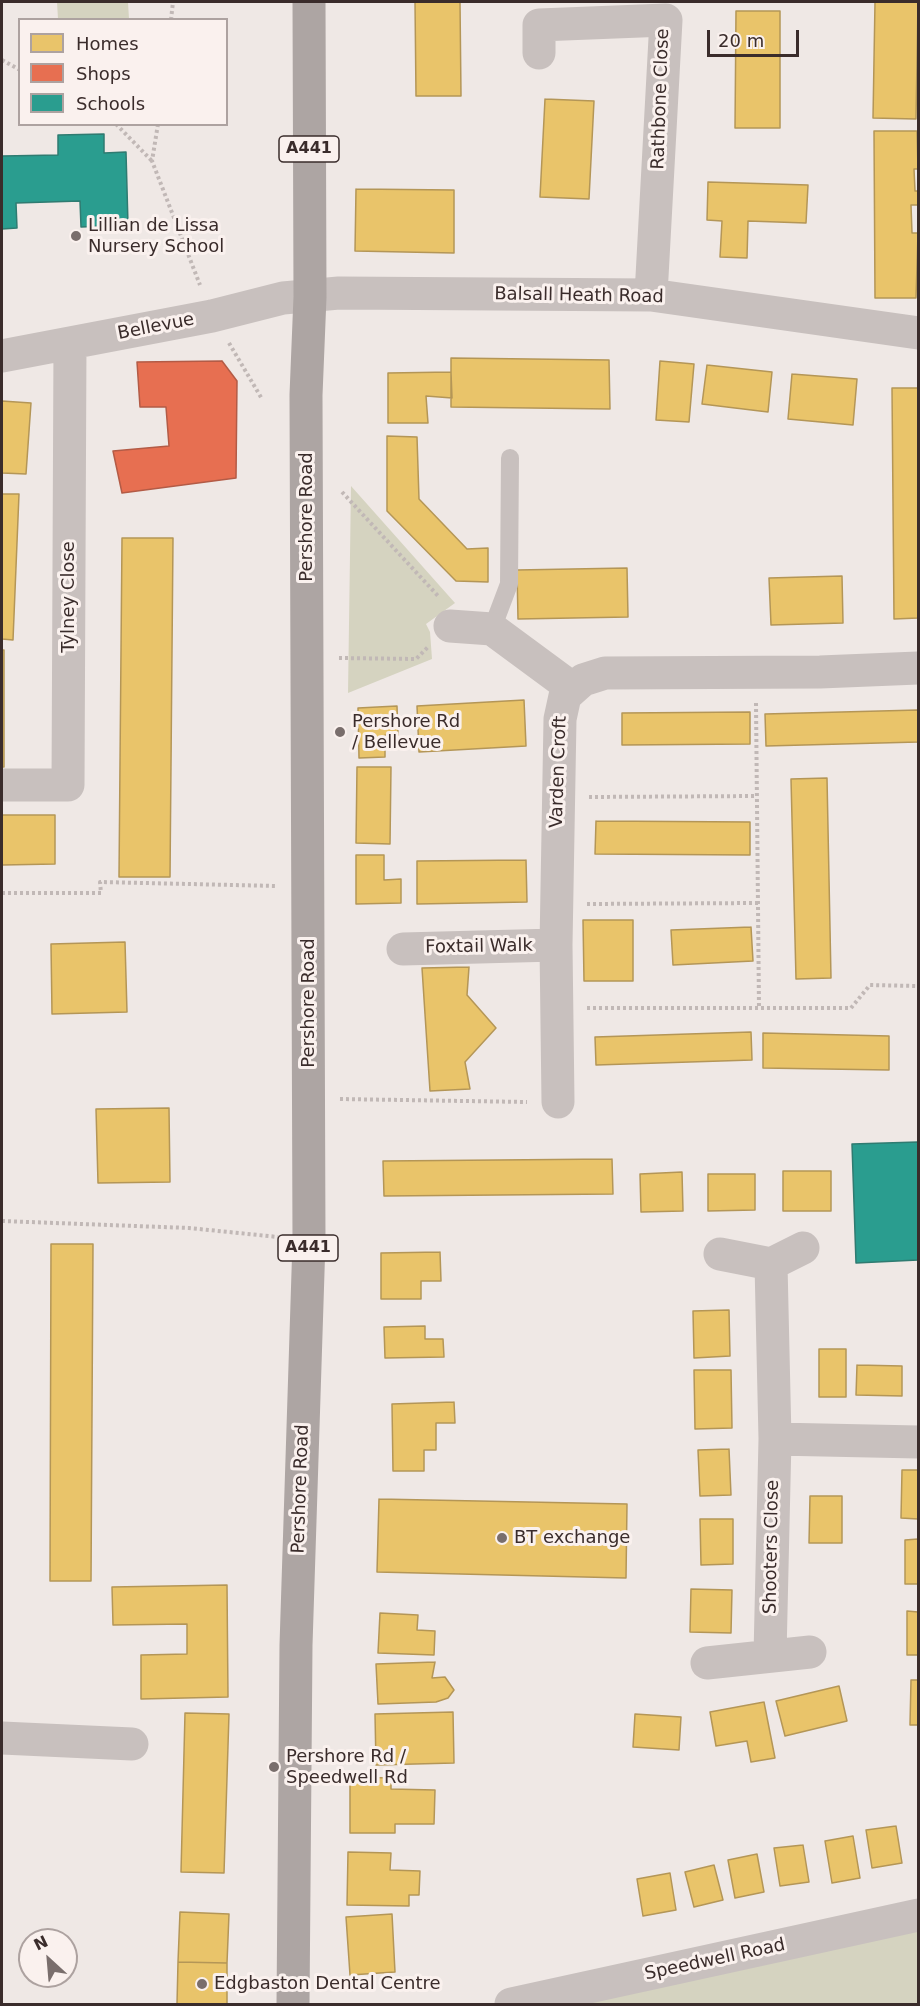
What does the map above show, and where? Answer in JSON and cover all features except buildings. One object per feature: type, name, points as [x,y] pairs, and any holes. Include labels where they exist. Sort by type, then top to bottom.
[{"type":"main road","name":"Pershore Road","points":[[293,2004],[296,1645],[309,1241],[309,658],[306,395],[309,297],[309,2]]},
{"type":"street","name":"Rathbone Close","points":[[539,53],[539,25],[666,20],[651,294]]},
{"type":"street","name":"Balsall Heath Road","points":[[309,297],[339,293],[651,294],[918,333]]},
{"type":"street","name":"Bellevue","points":[[2,356],[212,316],[283,298],[309,297]]},
{"type":"street","name":"Tylney Close","points":[[2,785],[68,785],[70,343]]},
{"type":"street","points":[[450,626],[492,629],[572,688],[583,680],[605,673],[756,673],[918,668]]},
{"type":"street","name":"Varden Croft","points":[[558,1102],[556,945],[560,719],[565,696],[572,688]]},
{"type":"street","name":"Foxtail Walk","points":[[402,949],[556,945]]},
{"type":"street","points":[[720,1254],[771,1264],[803,1248]]},
{"type":"street","name":"Shooters Close","points":[[770,1655],[775,1438],[771,1264]]},
{"type":"street","points":[[775,1438],[918,1442]]},
{"type":"street","points":[[707,1663],[810,1652]]},
{"type":"street","points":[[2,1738],[132,1744]]},
{"type":"street","name":"Speedwell Road","points":[[511,2004],[918,1915]]},
{"type":"lane","points":[[492,629],[509,584],[510,458]]},
{"type":"path","points":[[171,18],[173,2]]},
{"type":"path","points":[[2,60],[18,69]]},
{"type":"path","points":[[118,126],[152,161],[212,316],[262,399]]},
{"type":"path","points":[[152,161],[158,126]]},
{"type":"path","points":[[309,658],[416,658],[450,626],[447,606],[342,492]]},
{"type":"path","points":[[756,673],[759,1008]]},
{"type":"path","points":[[558,797],[757,796]]},
{"type":"path","points":[[2,893],[101,893],[100,882],[309,887]]},
{"type":"path","points":[[557,904],[758,903]]},
{"type":"path","points":[[556,1008],[851,1008],[870,985],[918,986]]},
{"type":"path","points":[[309,1099],[558,1102]]},
{"type":"path","points":[[2,1221],[189,1228],[309,1241]]},
{"type":"shaded area","points":[[57,2],[128,2],[129,18],[58,18]]},
{"type":"shaded area","points":[[351,486],[455,603],[426,624],[430,632],[432,659],[348,693]]},
{"type":"shaded area","points":[[918,1931],[918,2004],[573,2004]]},
{"type":"place","name":"Lillian de Lissa Nursery School","points":[[76,236]]},
{"type":"place","name":"Pershore Rd / Bellevue","points":[[340,732]]},
{"type":"place","name":"BT exchange","points":[[502,1538]]},
{"type":"place","name":"Pershore Rd / Speedwell Rd","points":[[274,1767]]},
{"type":"place","name":"Edgbaston Dental Centre","points":[[202,1984]]}]
